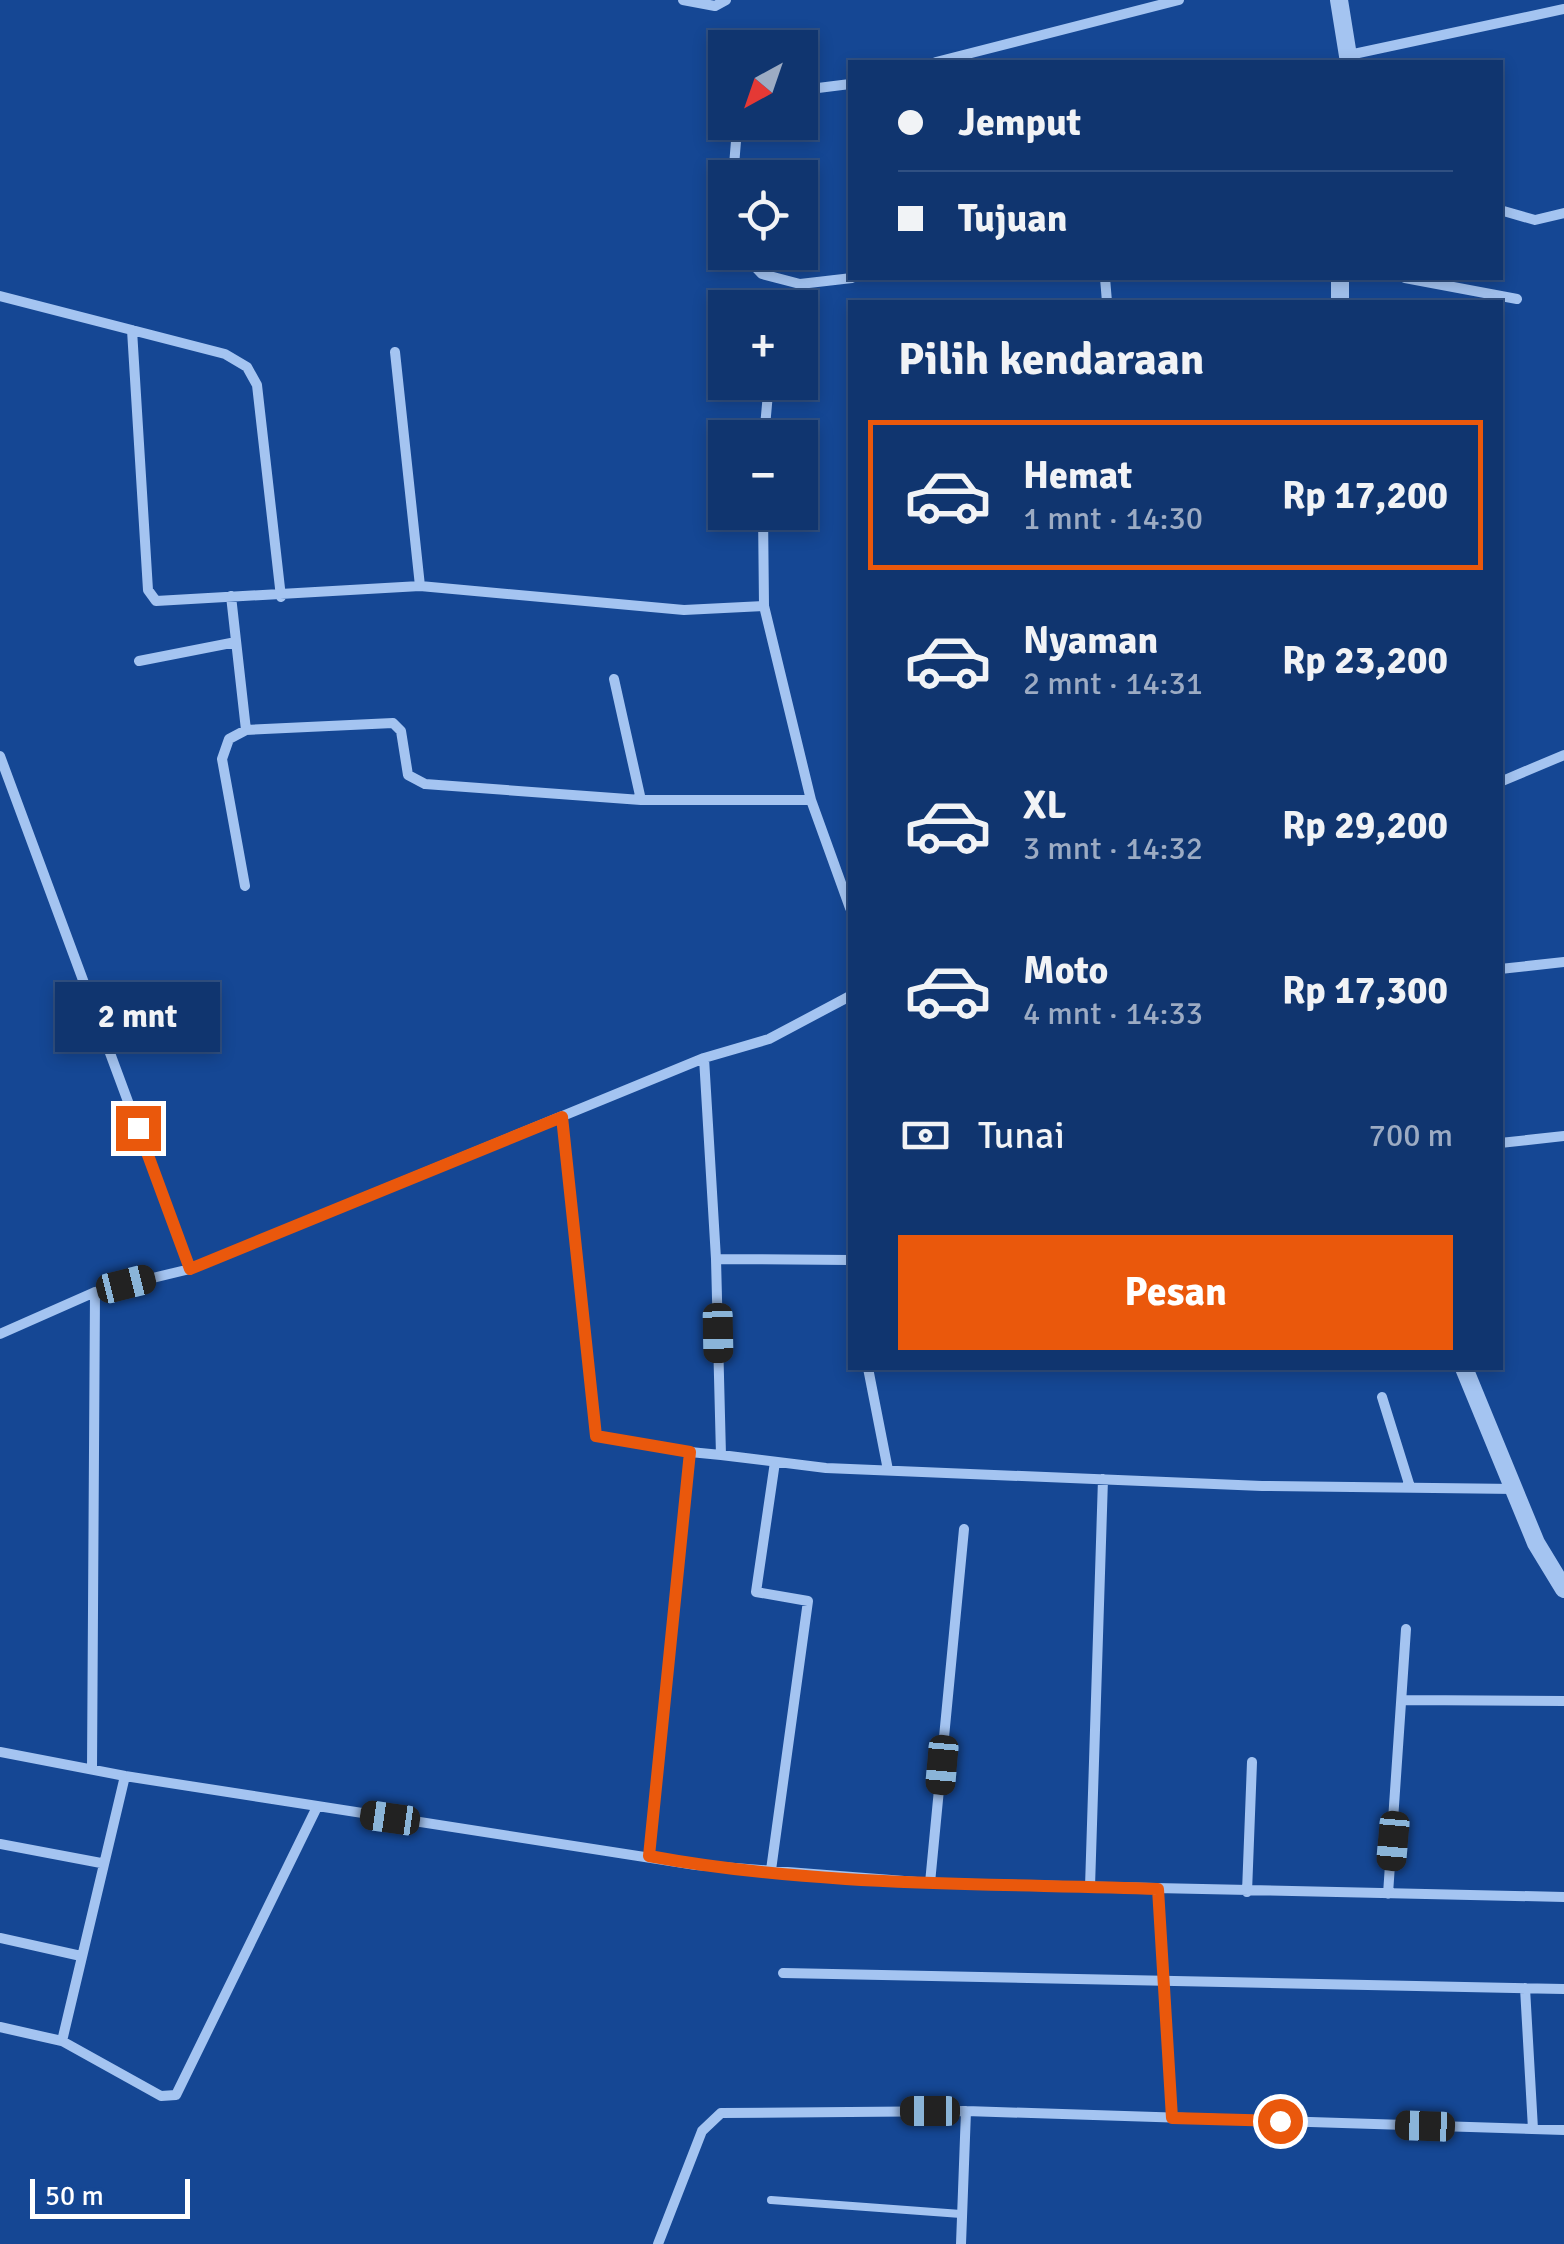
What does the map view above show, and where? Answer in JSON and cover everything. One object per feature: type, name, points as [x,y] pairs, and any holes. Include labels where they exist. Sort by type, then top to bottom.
[{"type":"street","points":[[682,0],[715,6],[726,0]]},
{"type":"street","points":[[944,60],[1179,0]]},
{"type":"street","points":[[1339,0],[1349,59],[1564,9]]},
{"type":"street","points":[[818,88],[848,84]]},
{"type":"street","points":[[734,160],[736,140]]},
{"type":"street","points":[[1503,211],[1536,220],[1564,213]]},
{"type":"street","points":[[758,270],[800,284],[848,278]]},
{"type":"street","points":[[1417,280],[1517,298]]},
{"type":"street","points":[[798,290],[800,284]]},
{"type":"street","points":[[0,296],[233,357],[254,375],[281,597]]},
{"type":"street","points":[[132,330],[148,590],[160,602],[420,586],[684,610],[764,606]]},
{"type":"street","points":[[395,352],[420,586]]},
{"type":"street","points":[[763,530],[764,606],[811,800],[848,902]]},
{"type":"street","points":[[231,596],[246,730]]},
{"type":"street","points":[[139,661],[236,642]]},
{"type":"street","points":[[614,680],[641,800]]},
{"type":"street","points":[[245,886],[222,759],[225,744],[246,730],[387,722],[401,731],[408,775],[417,782],[540,796],[811,800]]},
{"type":"street","points":[[1503,781],[1564,755]]},
{"type":"street","points":[[0,756],[4,777],[190,1269]]},
{"type":"street","points":[[1503,969],[1564,962]]},
{"type":"street","points":[[0,1334],[94,1292],[190,1269],[704,1058],[769,1039],[848,997]]},
{"type":"street","points":[[704,1058],[716,1258],[721,1455]]},
{"type":"street","points":[[562,1117],[596,1436],[775,1462],[888,1470],[1104,1480],[1517,1490]]},
{"type":"street","points":[[1503,1143],[1564,1136]]},
{"type":"street","points":[[716,1258],[848,1260]]},
{"type":"street","points":[[92,1769],[94,1292]]},
{"type":"street","points":[[868,1370],[888,1470]]},
{"type":"street","points":[[1465,1370],[1536,1544],[1564,1589]]},
{"type":"street","points":[[1382,1397],[1410,1487]]},
{"type":"street","points":[[649,1856],[690,1452]]},
{"type":"street","points":[[771,1870],[808,1601],[756,1592],[775,1462]]},
{"type":"street","points":[[1090,1887],[1104,1480]]},
{"type":"street","points":[[930,1882],[964,1529]]},
{"type":"street","points":[[1388,1894],[1406,1630]]},
{"type":"street","points":[[1404,1700],[1564,1700]]},
{"type":"street","points":[[0,1752],[316,1807],[771,1870],[930,1882],[1564,1897]]},
{"type":"street","points":[[1247,1892],[1252,1762]]},
{"type":"street","points":[[62,2041],[101,1863],[125,1776]]},
{"type":"street","points":[[0,2028],[62,2041],[161,2096],[178,2093],[316,1807]]},
{"type":"street","points":[[0,1844],[101,1863]]},
{"type":"street","points":[[1158,1889],[1172,2118]]},
{"type":"street","points":[[0,1938],[81,1956]]},
{"type":"street","points":[[783,1973],[1564,1988]]},
{"type":"street","points":[[1525,1988],[1534,2129]]},
{"type":"street","points":[[961,2244],[966,2111]]},
{"type":"street","points":[[658,2244],[702,2131],[721,2114],[966,2111],[1564,2130]]},
{"type":"lane","points":[[771,2200],[961,2214]]},
{"type":"route","points":[[138,1128],[190,1269],[562,1117],[596,1436],[690,1452],[649,1856],[696,1864],[930,1882],[1158,1889],[1172,2118],[1280,2121]]}]
